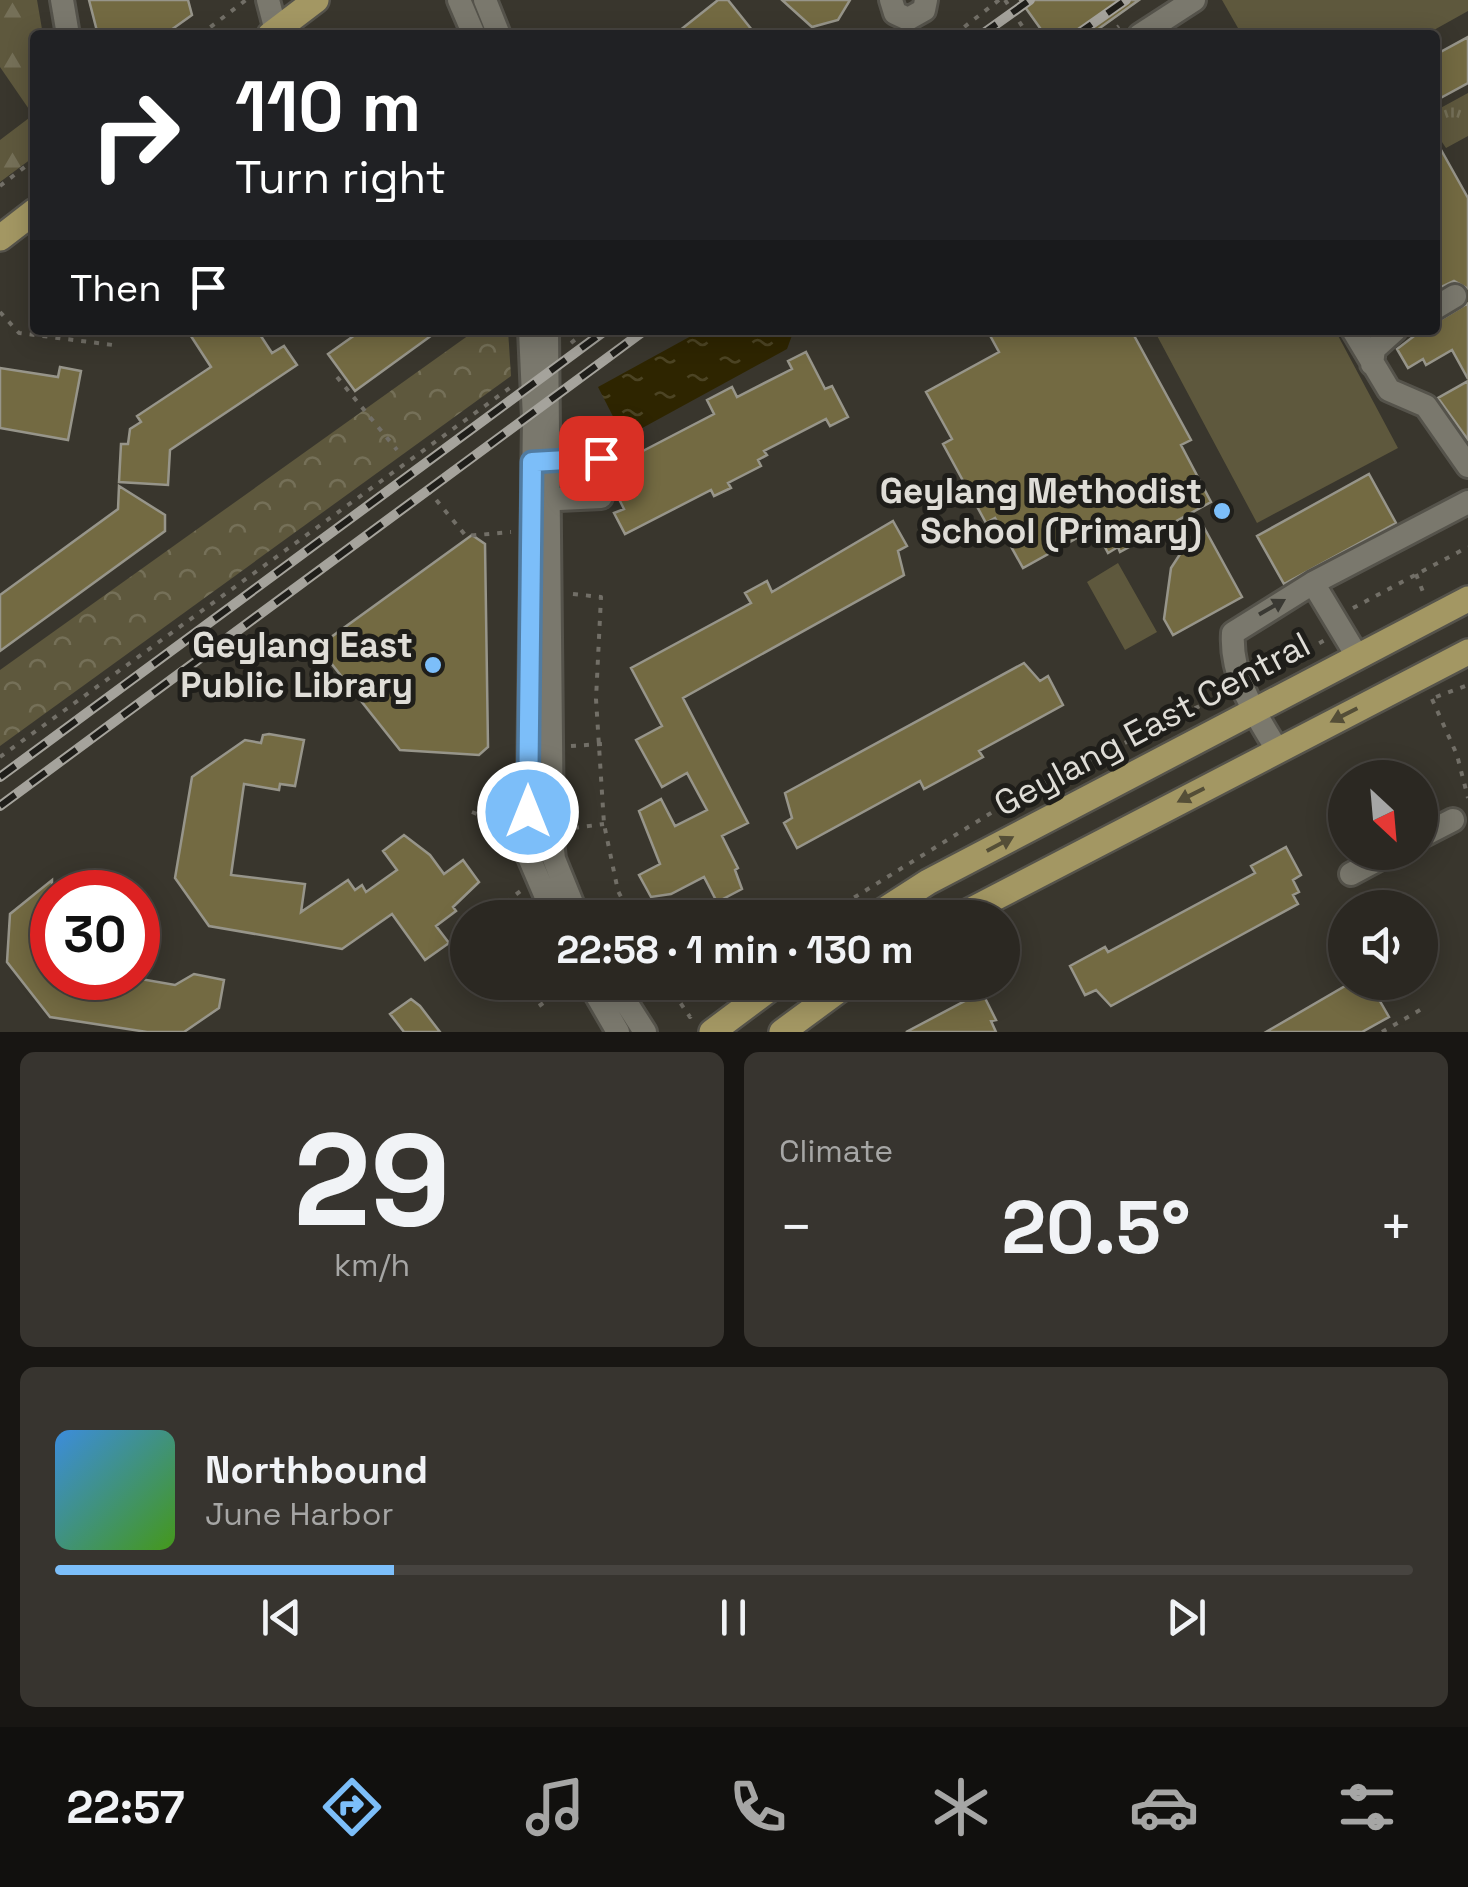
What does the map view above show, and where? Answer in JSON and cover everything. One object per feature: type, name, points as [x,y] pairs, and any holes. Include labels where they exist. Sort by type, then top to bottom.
[{"type":"main road","points":[[277,30],[316,0]]},
{"type":"main road","points":[[0,238],[30,216]]},
{"type":"main road","name":"Geylang East Central","points":[[900,900],[1468,599]]},
{"type":"main road","points":[[991,900],[1468,652]]},
{"type":"main road","points":[[712,1032],[755,1000]]},
{"type":"main road","points":[[782,1032],[826,1000]]},
{"type":"street","points":[[62,0],[67,30]]},
{"type":"street","points":[[268,0],[273,30]]},
{"type":"street","points":[[459,0],[472,30]]},
{"type":"street","points":[[485,0],[497,30]]},
{"type":"street","points":[[891,0],[895,14],[908,19],[924,10],[926,0]]},
{"type":"street","points":[[1148,30],[1194,0]]},
{"type":"street","points":[[530,335],[540,462]]},
{"type":"street","points":[[547,335],[528,855],[547,900]]},
{"type":"street","points":[[1357,335],[1389,390],[1426,406],[1468,466]]},
{"type":"street","points":[[1372,364],[1374,349],[1388,335]]},
{"type":"street","points":[[540,462],[601,458],[601,497],[540,500]]},
{"type":"street","points":[[540,500],[554,859],[571,900]]},
{"type":"street","points":[[1278,751],[1254,710],[1231,657],[1233,634],[1313,583],[1468,502]]},
{"type":"street","points":[[1313,583],[1357,656]]},
{"type":"street","points":[[1438,828],[1453,820]]},
{"type":"street","points":[[1352,874],[1359,870]]},
{"type":"street","points":[[599,1000],[618,1032]]},
{"type":"street","points":[[625,1000],[645,1032]]},
{"type":"path","points":[[207,30],[246,0]]},
{"type":"path","points":[[961,30],[1002,0],[1024,30]]},
{"type":"path","points":[[0,186],[30,163]]},
{"type":"path","points":[[0,312],[19,333],[30,334]]},
{"type":"path","points":[[34,335],[112,345]]},
{"type":"path","points":[[0,756],[532,372]]},
{"type":"path","points":[[338,376],[397,450]]},
{"type":"path","points":[[428,490],[466,536],[513,532]]},
{"type":"path","points":[[1285,662],[1341,629],[1355,606],[1468,546]]},
{"type":"path","points":[[1468,685],[1432,698],[1457,755],[1468,798]]},
{"type":"path","points":[[844,900],[1024,792],[1224,694]]},
{"type":"path","points":[[596,699],[602,744],[604,824],[623,900]]},
{"type":"path","points":[[550,746],[602,744]]},
{"type":"path","points":[[472,812],[490,816],[514,830]]},
{"type":"path","points":[[552,830],[604,824]]},
{"type":"path","points":[[510,900],[538,880]]},
{"type":"path","points":[[539,1006],[548,1000]]},
{"type":"path","points":[[678,1000],[690,1017]]},
{"type":"path","points":[[1382,1032],[1426,1006]]},
{"type":"green space","points":[[0,0],[37,0],[42,30],[30,30],[30,111],[0,67]]},
{"type":"green space","points":[[1222,0],[1468,0],[1468,11],[1434,30],[1239,30]]},
{"type":"green space","points":[[1468,93],[1468,136],[1446,148],[1440,143],[1440,108]]},
{"type":"green space","points":[[30,117],[30,160],[0,182],[0,140]]},
{"type":"green space","points":[[469,335],[508,335],[511,376],[0,746],[0,670]]},
{"type":"green space","points":[[1157,335],[1338,335],[1398,448],[1257,523]]},
{"type":"green space","points":[[1118,563],[1157,632],[1125,650],[1087,582]]},
{"type":"water","points":[[693,335],[792,335],[787,349],[624,438],[598,387]]},
{"type":"building","points":[[89,0],[188,0],[192,15],[171,30],[97,30]]},
{"type":"building","points":[[718,0],[728,0],[752,30],[680,30]]},
{"type":"building","points":[[782,0],[850,0],[838,20],[812,27]]},
{"type":"building","points":[[1020,0],[1139,0],[1097,30],[1041,30]]},
{"type":"building","points":[[1468,37],[1468,83],[1440,98],[1440,52]]},
{"type":"building","points":[[1440,148],[1468,198],[1468,289],[1454,281],[1440,288]]},
{"type":"building","points":[[1468,303],[1468,379],[1452,350],[1426,365],[1423,359],[1408,368],[1397,349],[1415,335],[1440,335],[1440,320]]},
{"type":"building","points":[[190,335],[260,335],[272,353],[284,346],[297,365],[170,450],[168,485],[119,482],[121,444],[128,444],[130,429],[141,422],[137,416],[211,367]]},
{"type":"building","points":[[355,335],[432,335],[355,391],[328,354]]},
{"type":"building","points":[[990,335],[1134,335],[1191,440],[1181,445],[1211,502],[1120,552],[1118,547],[1108,553],[1095,528],[1023,568],[995,518],[986,523],[943,444],[952,439],[926,392],[999,352]]},
{"type":"building","points":[[806,352],[825,389],[832,386],[848,417],[830,426],[826,419],[764,451],[767,455],[758,460],[761,466],[728,483],[731,488],[714,496],[711,490],[625,534],[614,513],[624,509],[616,493],[616,465],[714,414],[707,400],[732,387],[737,397],[792,369],[788,361]]},
{"type":"building","points":[[60,367],[81,371],[68,440],[0,428],[0,368],[58,377]]},
{"type":"building","points":[[1468,381],[1468,440],[1438,398]]},
{"type":"building","points":[[1369,474],[1396,523],[1284,584],[1257,536]]},
{"type":"building","points":[[119,486],[165,515],[165,531],[0,651],[0,595],[118,509]]},
{"type":"building","points":[[893,521],[907,546],[898,551],[904,575],[683,698],[748,823],[722,836],[738,868],[735,870],[742,889],[716,900],[704,877],[671,894],[651,897],[639,875],[660,864],[639,811],[661,799],[675,826],[707,810],[687,773],[662,787],[636,740],[662,726],[631,668],[751,603],[745,593],[767,581],[772,592]]},
{"type":"building","points":[[1201,522],[1242,597],[1173,635],[1164,619],[1171,568]]},
{"type":"building","points":[[472,535],[485,544],[488,747],[479,755],[400,750],[323,653],[323,643]]},
{"type":"building","points":[[1024,663],[1040,681],[1048,676],[1063,705],[979,751],[983,757],[924,789],[920,781],[797,848],[784,823],[792,818],[785,793]]},
{"type":"building","points":[[263,735],[304,740],[295,786],[280,784],[279,790],[244,784],[231,875],[305,884],[301,912],[348,880],[355,890],[362,885],[366,892],[397,870],[383,851],[404,835],[430,855],[444,874],[463,860],[479,882],[460,900],[450,900],[450,916],[436,926],[449,943],[425,960],[392,914],[342,949],[209,926],[175,878],[192,777],[245,740],[261,743]]},
{"type":"building","points":[[1286,847],[1301,875],[1293,880],[1299,892],[1293,895],[1298,904],[1111,1006],[1096,990],[1085,995],[1070,966],[1105,947],[1108,952],[1255,873],[1251,866]]},
{"type":"building","points":[[30,898],[30,991],[7,962],[10,914]]},
{"type":"building","points":[[194,974],[224,980],[219,1008],[184,1032],[147,1032],[50,1017],[37,1000],[160,1000],[160,982],[175,985]]},
{"type":"building","points":[[1328,996],[1328,1000],[1379,1000],[1389,1017],[1362,1032],[1266,1032]]},
{"type":"building","points":[[411,999],[440,1032],[404,1032],[390,1014]]},
{"type":"building","points":[[967,1000],[986,1000],[996,1020],[991,1021],[996,1032],[906,1032]]},
{"type":"railway","points":[[988,30],[1030,0]]},
{"type":"railway","points":[[1083,30],[1126,0]]},
{"type":"railway","points":[[0,777],[599,335]]},
{"type":"railway","points":[[0,806],[638,335]]},
{"type":"place","name":"Geylang Methodist School (Primary)","points":[[1222,511]]},
{"type":"place","name":"Geylang East Public Library","points":[[433,665]]},
{"type":"route","points":[[528,812],[532,462],[601,458]]}]
